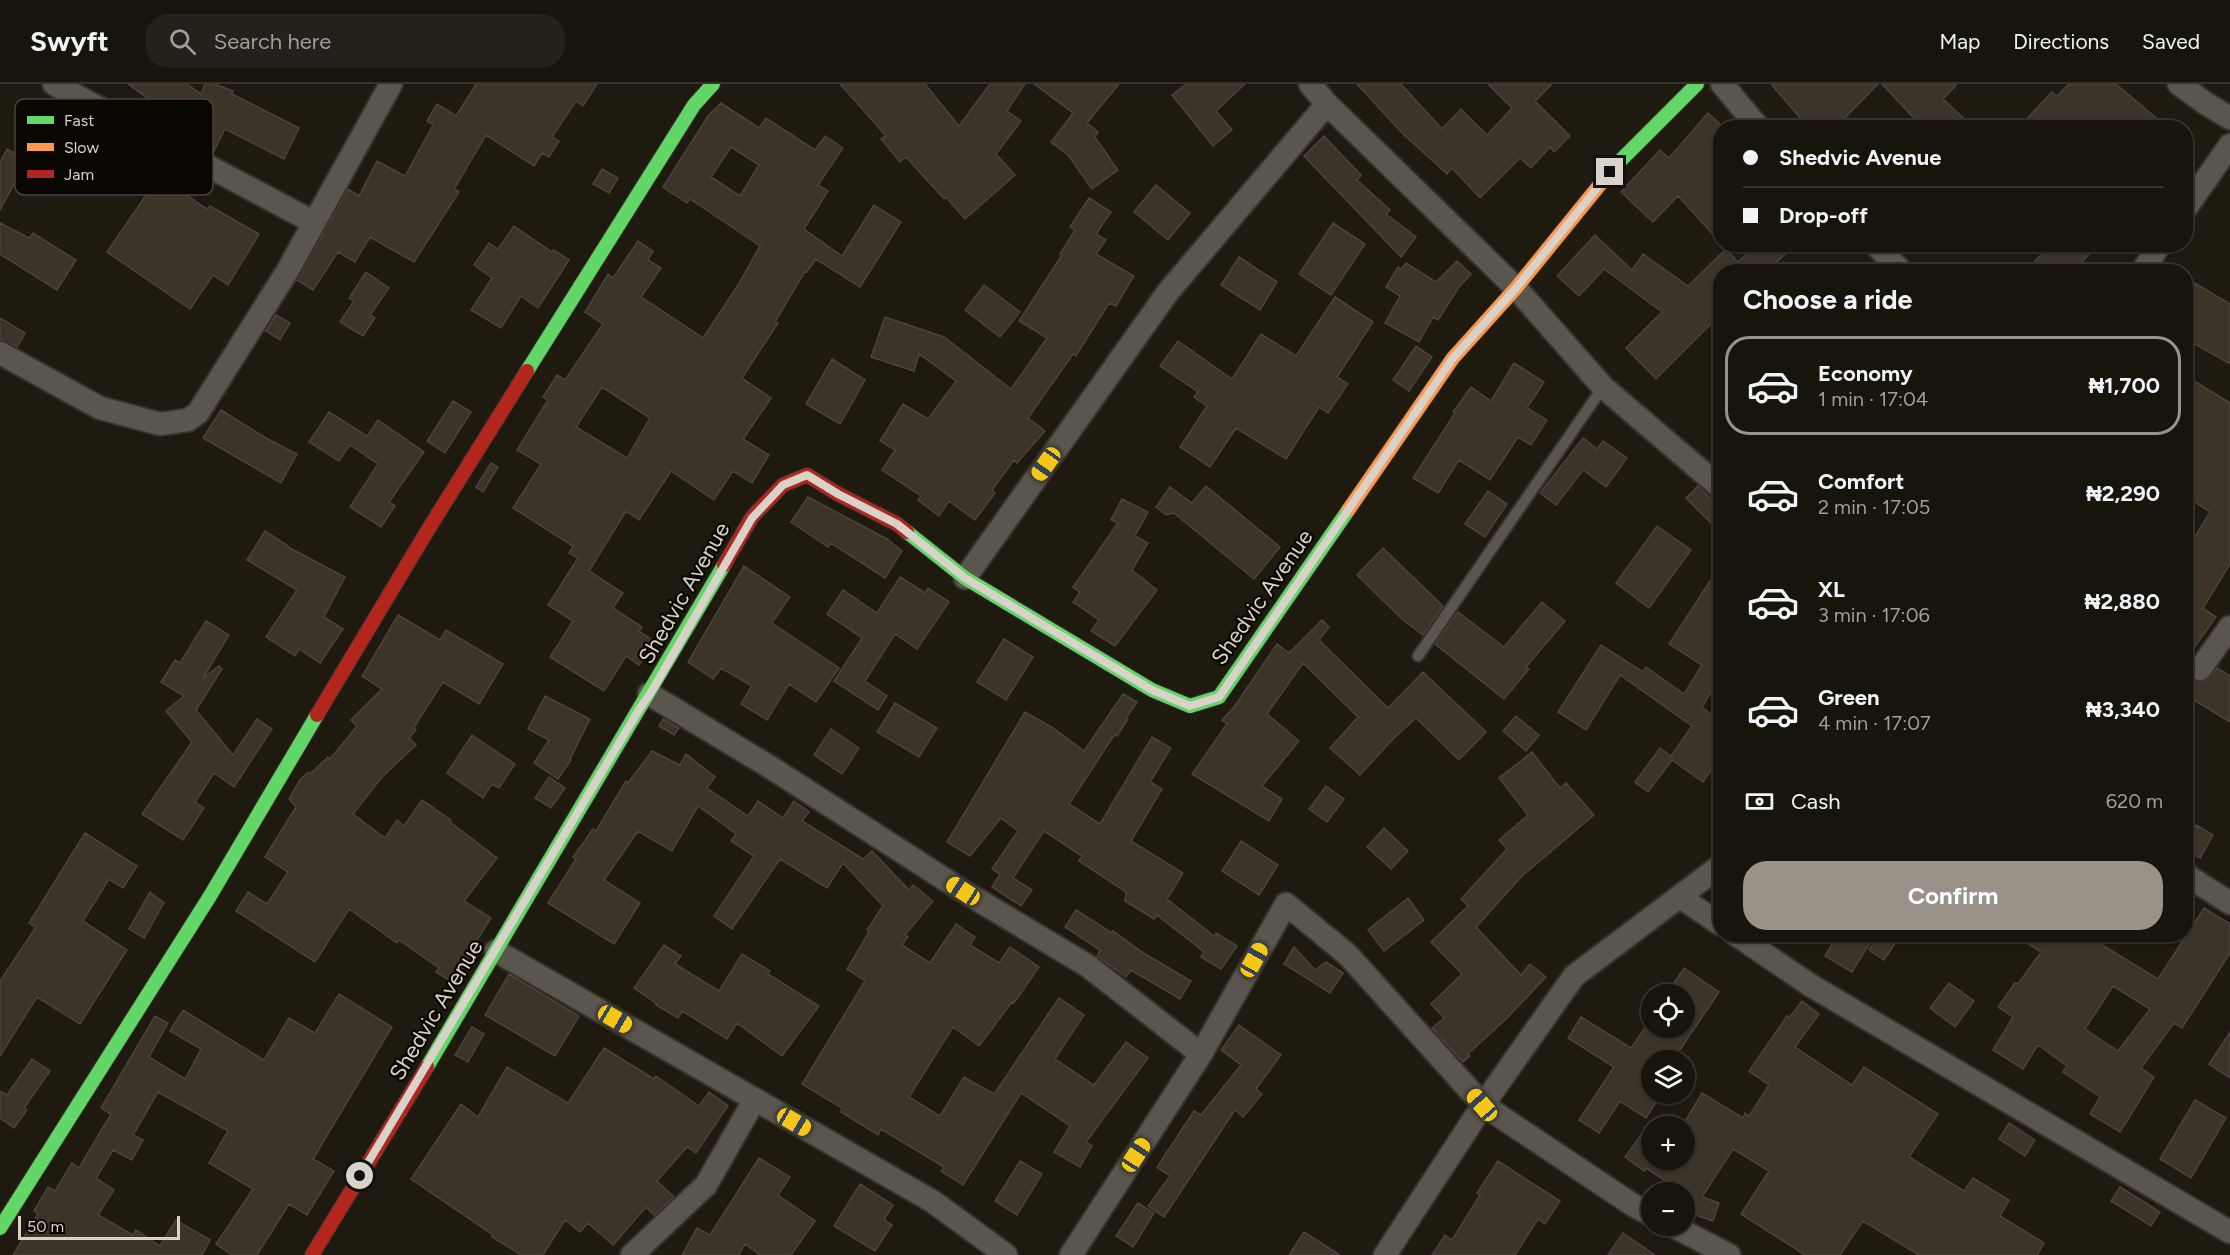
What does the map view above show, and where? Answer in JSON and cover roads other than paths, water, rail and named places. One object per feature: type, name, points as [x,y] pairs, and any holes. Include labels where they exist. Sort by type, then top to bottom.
[{"type":"street","points":[[54,84],[82,99]]},
{"type":"street","points":[[0,353],[100,408],[160,424],[188,420],[198,413],[288,270],[391,84]]},
{"type":"street","points":[[0,1228],[210,896],[426,533],[556,324],[694,105],[713,84]]},
{"type":"street","points":[[1310,84],[1516,288],[1603,387],[1713,481]]},
{"type":"street","name":"Shedvic Avenue","points":[[312,1255],[650,694],[752,518],[783,485],[807,475],[838,494],[897,524],[965,578],[1152,690],[1190,706],[1219,697],[1453,358],[1516,288],[1623,156],[1697,84]]},
{"type":"street","points":[[1722,84],[1752,120]]},
{"type":"street","points":[[2180,84],[2205,104],[2230,118]]},
{"type":"street","points":[[965,578],[1168,292],[1328,104]]},
{"type":"street","points":[[2193,198],[2230,145]]},
{"type":"street","points":[[213,169],[313,222]]},
{"type":"street","points":[[1883,252],[1894,264]]},
{"type":"street","points":[[2200,669],[2230,627]]},
{"type":"street","points":[[650,694],[770,767],[963,891],[1088,966],[1201,1054]]},
{"type":"street","points":[[1385,1255],[1482,1105],[1574,976],[1713,871]]},
{"type":"street","points":[[2193,879],[2230,903]]},
{"type":"street","points":[[1680,897],[1713,919]]},
{"type":"street","points":[[1071,1255],[1201,1054],[1286,904],[1348,955],[1482,1105],[1641,1209]]},
{"type":"street","points":[[1747,942],[1810,985],[2230,1232]]},
{"type":"street","points":[[496,951],[932,1201],[1006,1255]]},
{"type":"street","points":[[632,1255],[706,1185],[755,1099]]},
{"type":"street","points":[[1691,1236],[1723,1254]]},
{"type":"lane","points":[[1418,656],[1603,387]]}]
